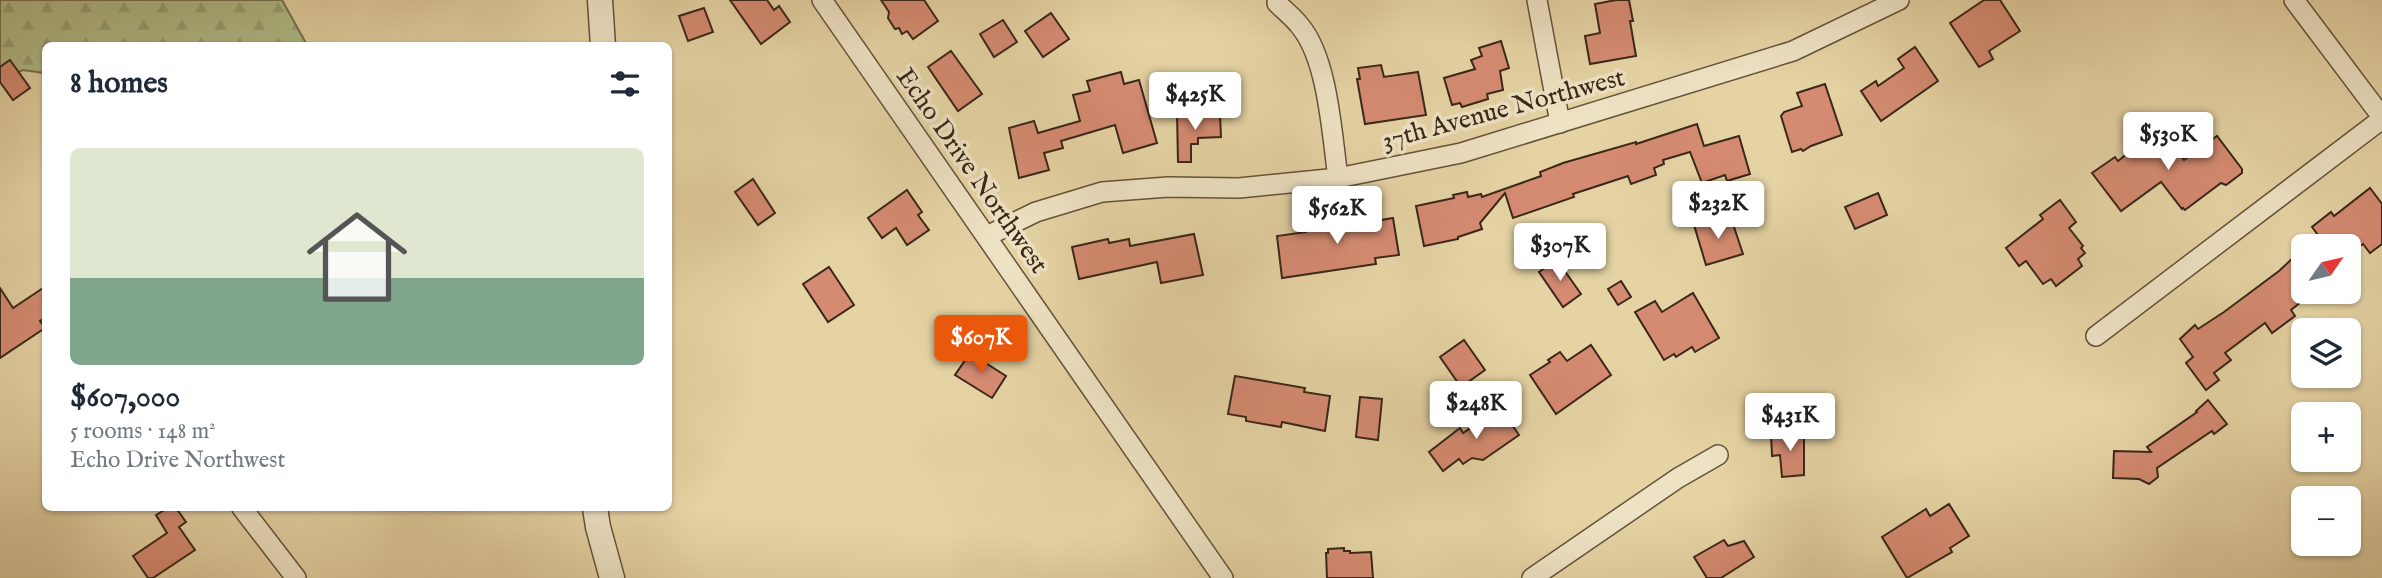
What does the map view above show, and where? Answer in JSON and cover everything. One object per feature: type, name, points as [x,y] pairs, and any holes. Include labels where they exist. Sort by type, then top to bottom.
[{"type":"street","points":[[600,0],[603,42]]},
{"type":"street","name":"Echo Drive Northwest","points":[[822,0],[1223,578]]},
{"type":"street","points":[[1537,0],[1560,123]]},
{"type":"street","name":"37th Avenue Northwest","points":[[987,236],[1036,212],[1102,192],[1168,187],[1239,188],[1338,178],[1461,153],[1793,51],[1899,0]]},
{"type":"street","points":[[2096,336],[2382,118],[2294,0]]},
{"type":"street","points":[[1277,3],[1302,27],[1317,57],[1327,99],[1338,178]]},
{"type":"street","points":[[1532,578],[1678,478],[1718,455]]},
{"type":"street","points":[[244,511],[296,578]]},
{"type":"street","points":[[595,511],[612,578]]},
{"type":"green space","points":[[0,0],[282,0],[305,42],[42,42],[42,73],[23,70],[0,80]]},
{"type":"building","points":[[730,0],[767,0],[774,10],[779,6],[790,22],[761,44]]},
{"type":"building","points":[[881,0],[924,0],[938,21],[913,39],[907,31],[902,34],[899,28],[895,29]]},
{"type":"building","points":[[1629,0],[1636,56],[1590,64],[1585,36],[1600,33],[1595,4]]},
{"type":"building","points":[[1984,0],[2000,0],[2020,31],[1989,51],[1993,59],[1979,67],[1950,23]]},
{"type":"building","points":[[704,8],[713,32],[688,41],[679,16]]},
{"type":"building","points":[[1051,13],[1069,39],[1043,57],[1025,31]]},
{"type":"building","points":[[1003,20],[1017,42],[994,57],[980,34]]},
{"type":"building","points":[[1501,41],[1509,68],[1500,71],[1503,90],[1487,94],[1488,99],[1462,107],[1460,103],[1452,105],[1444,78],[1475,69],[1471,60],[1482,56],[1479,48]]},
{"type":"building","points":[[1915,47],[1938,81],[1881,121],[1861,91],[1876,81],[1878,86],[1904,68],[1898,59]]},
{"type":"building","points":[[951,51],[982,94],[958,111],[928,67]]},
{"type":"building","points":[[10,60],[30,88],[13,100],[0,82],[0,67]]},
{"type":"building","points":[[1381,65],[1384,77],[1418,72],[1426,115],[1365,124],[1357,79],[1360,79],[1358,68]]},
{"type":"building","points":[[1121,72],[1124,84],[1139,80],[1157,143],[1123,153],[1115,125],[1061,141],[1063,148],[1044,153],[1049,170],[1019,178],[1009,128],[1034,121],[1038,133],[1080,121],[1073,95],[1090,91],[1087,81]]},
{"type":"building","points":[[1825,84],[1842,135],[1803,151],[1801,149],[1792,152],[1781,116],[1784,112],[1802,106],[1797,93]]},
{"type":"building","points":[[1177,112],[1197,112],[1197,117],[1220,115],[1221,137],[1198,138],[1198,144],[1191,144],[1191,162],[1178,162]]},
{"type":"building","points":[[1697,124],[1704,146],[1739,136],[1750,174],[1727,181],[1725,175],[1702,183],[1690,152],[1663,160],[1664,164],[1654,168],[1656,175],[1631,184],[1628,176],[1513,218],[1505,193],[1480,223],[1482,229],[1458,239],[1424,246],[1416,206],[1454,198],[1453,195],[1467,192],[1468,197],[1481,194],[1482,197],[1541,176],[1540,172],[1563,163],[1636,144]]},
{"type":"building","points":[[2154,132],[2165,147],[2170,143],[2184,160],[2217,136],[2242,169],[2242,173],[2226,185],[2221,183],[2185,210],[2161,182],[2121,211],[2092,173],[2115,157],[2118,161]]},
{"type":"building","points":[[753,179],[775,213],[758,225],[735,192]]},
{"type":"building","points":[[2370,188],[2382,204],[2382,244],[2370,253],[2363,244],[2361,245],[2361,234],[2317,234],[2312,227],[2331,212],[2334,216]]},
{"type":"building","points":[[907,190],[922,212],[918,215],[929,230],[907,245],[896,228],[882,238],[868,218]]},
{"type":"building","points":[[1878,193],[1887,215],[1855,229],[1845,207]]},
{"type":"building","points":[[2060,200],[2076,222],[2069,228],[2085,253],[2078,259],[2082,266],[2056,286],[2051,279],[2043,284],[2026,261],[2019,266],[2006,248],[2043,219],[2040,215]]},
{"type":"building","points":[[1374,214],[1375,221],[1393,218],[1399,255],[1375,258],[1376,264],[1282,278],[1277,236],[1306,232],[1305,224],[1346,221],[1346,217]]},
{"type":"building","points":[[1721,218],[1723,224],[1732,221],[1743,254],[1706,265],[1694,225]]},
{"type":"building","points":[[1194,234],[1203,275],[1161,283],[1157,262],[1079,279],[1072,247],[1108,239],[1109,243],[1129,239],[1130,246]]},
{"type":"building","points":[[1557,260],[1581,294],[1563,307],[1539,272]]},
{"type":"building","points":[[2291,260],[2291,304],[2298,304],[2291,310],[2295,316],[2272,333],[2265,323],[2225,353],[2231,360],[2214,373],[2219,380],[2206,390],[2186,363],[2193,357],[2180,339],[2195,325],[2198,329]]},
{"type":"building","points":[[829,267],[854,305],[828,322],[803,284]]},
{"type":"building","points":[[1621,281],[1631,297],[1618,305],[1608,289]]},
{"type":"building","points":[[0,288],[13,308],[42,289],[42,330],[0,358]]},
{"type":"building","points":[[1693,293],[1719,338],[1695,352],[1692,347],[1676,357],[1674,354],[1664,360],[1635,312],[1655,301],[1662,312]]},
{"type":"building","points":[[1464,340],[1485,370],[1461,387],[1440,357]]},
{"type":"building","points":[[1591,345],[1611,375],[1556,414],[1530,375],[1560,352],[1567,361]]},
{"type":"building","points":[[970,353],[1006,376],[992,398],[955,375]]},
{"type":"building","points":[[1235,376],[1305,388],[1304,392],[1330,396],[1325,431],[1282,422],[1281,427],[1246,421],[1246,417],[1228,414]]},
{"type":"building","points":[[1360,397],[1382,399],[1378,440],[1356,437]]},
{"type":"building","points":[[2208,400],[2227,424],[2157,468],[2158,477],[2149,484],[2139,479],[2113,478],[2114,451],[2151,452],[2147,447],[2197,412]]},
{"type":"building","points":[[1500,408],[1519,435],[1483,460],[1472,458],[1463,464],[1459,459],[1443,471],[1429,452],[1460,428],[1463,433]]},
{"type":"building","points":[[1771,434],[1804,434],[1804,475],[1782,477],[1780,455],[1772,456]]},
{"type":"building","points":[[1949,504],[1969,536],[1950,548],[1952,552],[1907,578],[1882,537],[1926,509],[1930,516]]},
{"type":"building","points":[[163,511],[178,511],[186,522],[179,527],[195,550],[153,578],[148,578],[133,556],[167,533],[156,515]]},
{"type":"building","points":[[1724,540],[1728,546],[1744,541],[1754,557],[1721,578],[1707,578],[1694,557]]},
{"type":"building","points":[[1344,548],[1344,551],[1350,553],[1371,552],[1373,578],[1327,578],[1328,549]]}]
